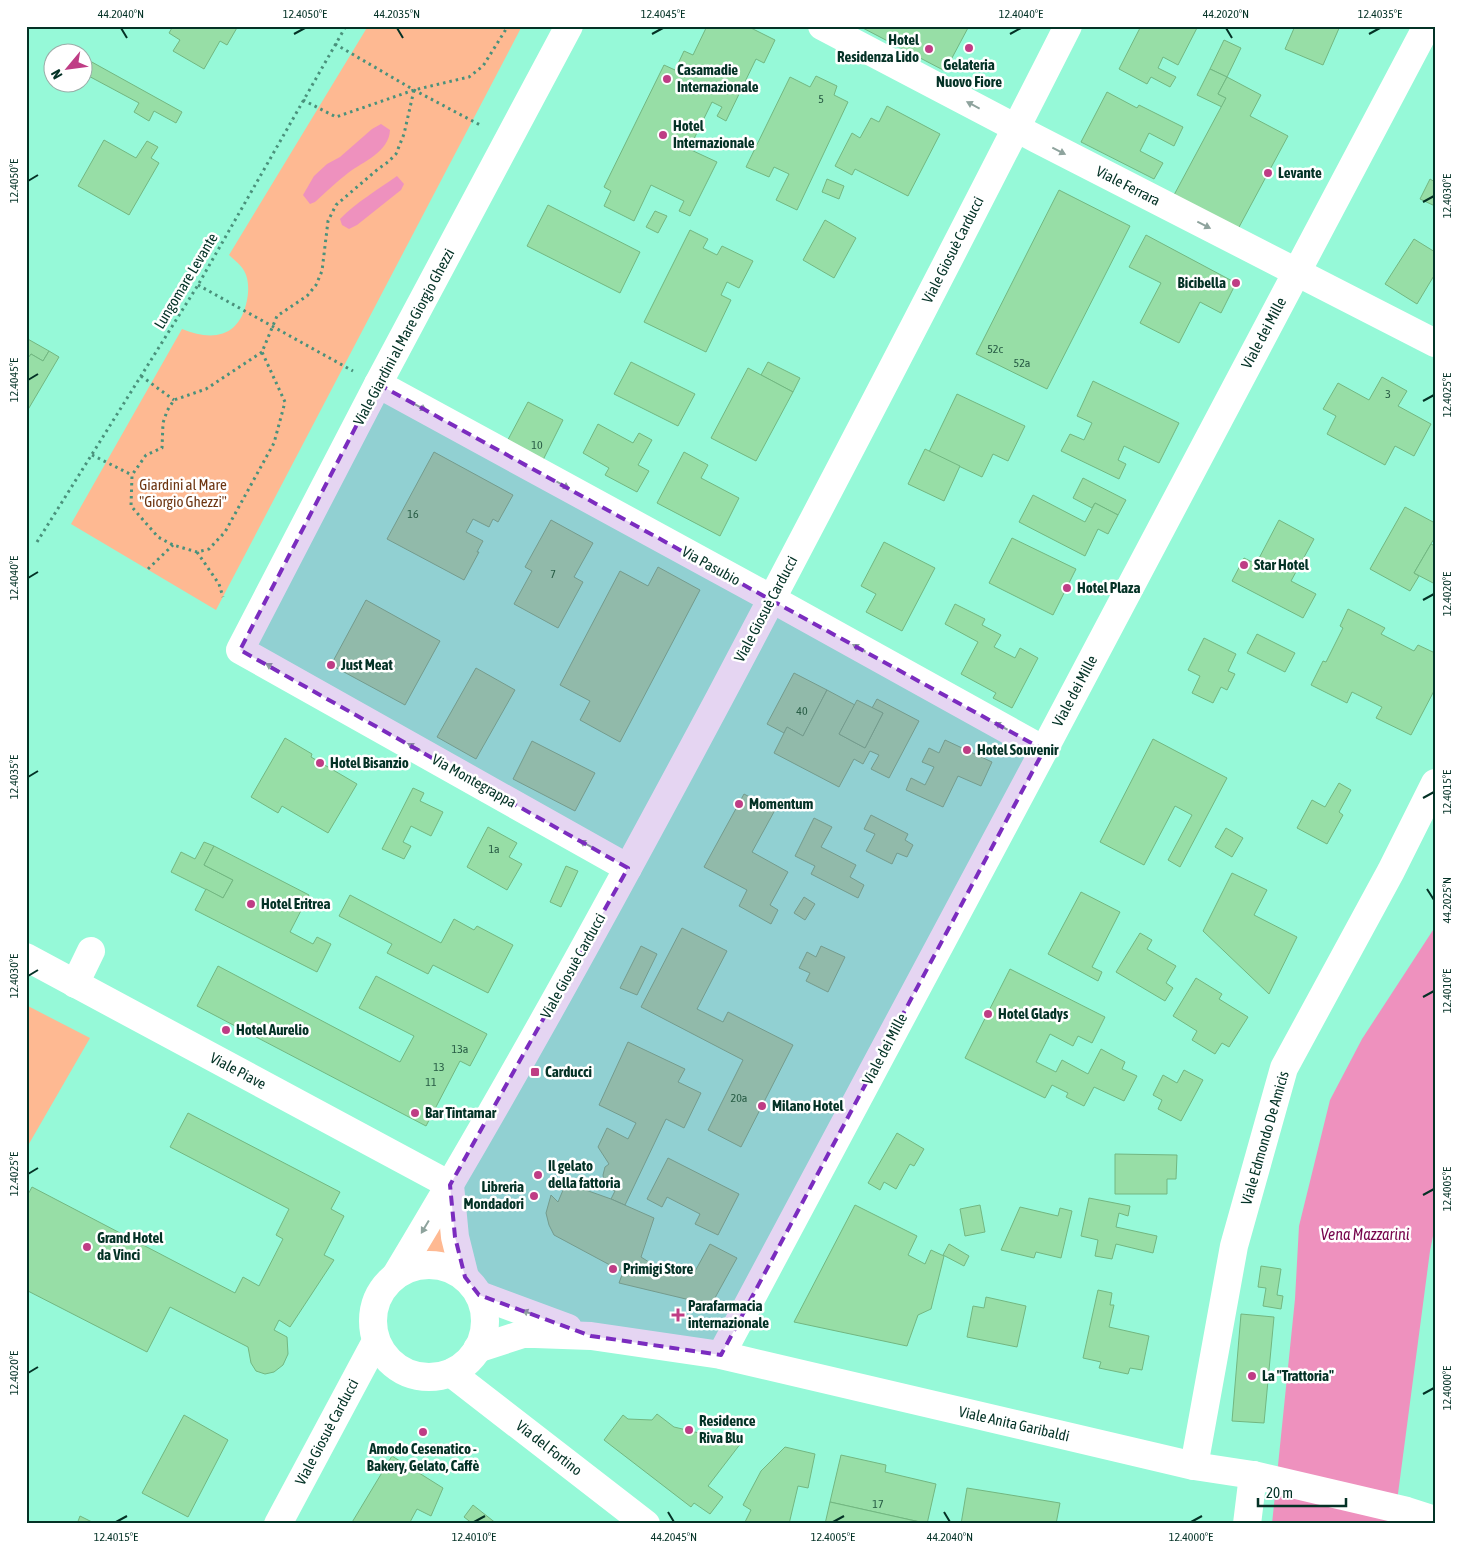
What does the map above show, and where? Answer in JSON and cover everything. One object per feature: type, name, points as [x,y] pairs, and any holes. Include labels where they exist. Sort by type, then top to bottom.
[{"type":"street","name":"Viale Giardini al Mare Giorgio Ghezzi","points":[[240,650],[378,384],[569,26]]},
{"type":"street","name":"Viale Ferrara","points":[[822,26],[1435,343]]},
{"type":"street","name":"Viale Giosuè Carducci","points":[[396,1275],[450,1185],[628,868],[772,599],[1068,26]]},
{"type":"street","name":"Viale dei Mille","points":[[721,1355],[1044,750],[1426,26]]},
{"type":"street","name":"Via Pasubio","points":[[378,384],[1044,750]]},
{"type":"street","name":"Via Montegrappa","points":[[240,650],[628,868]]},
{"type":"street","name":"Viale Edmondo De Amicis","points":[[1194,1466],[1234,1246],[1284,1068],[1391,871],[1435,782]]},
{"type":"street","points":[[75,984],[91,951]]},
{"type":"street","name":"Viale Piave","points":[[26,957],[450,1185]]},
{"type":"street","points":[[450,1185],[455,1237],[472,1286],[485,1313],[484,1332],[477,1349],[466,1363],[451,1372],[433,1377],[416,1376],[399,1368],[386,1356],[376,1341],[373,1323],[375,1304],[383,1288],[396,1275],[413,1267],[431,1264],[449,1268],[472,1286]]},
{"type":"street","name":"Viale Anita Garibaldi","points":[[472,1286],[591,1336]]},
{"type":"street","name":"Viale Anita Garibaldi","points":[[477,1349],[524,1334],[591,1336],[721,1355],[1194,1466],[1253,1475],[1407,1511],[1435,1520]]},
{"type":"street","name":"Viale Giosuè Carducci","points":[[278,1524],[376,1341]]},
{"type":"street","name":"Via del Fortino","points":[[451,1372],[646,1524]]},
{"type":"street","points":[[1247,1524],[1253,1475]]},
{"type":"path","name":"Lungomare Levante","points":[[37,542],[198,285],[346,26]]},
{"type":"path","points":[[303,100],[336,117],[414,90],[469,77],[477,72],[488,58],[508,26]]},
{"type":"path","points":[[335,44],[414,90],[509,141]]},
{"type":"path","points":[[262,352],[284,402],[274,443],[225,532],[209,549],[196,552],[173,545],[158,537],[131,506],[132,475],[146,455],[162,448],[163,423],[166,411],[174,400],[206,389],[262,352],[278,316],[307,296],[316,285],[322,271],[328,221],[336,205],[396,154],[404,134],[414,90]]},
{"type":"path","points":[[198,285],[378,384]]},
{"type":"path","points":[[141,376],[174,400]]},
{"type":"path","points":[[92,455],[132,475]]},
{"type":"path","points":[[148,569],[173,545]]},
{"type":"path","points":[[196,552],[219,584],[223,597]]},
{"type":"highlighted area","points":[[378,384],[1044,750],[721,1355],[591,1336],[479,1295],[465,1277],[455,1237],[450,1185],[628,868],[240,650]]},
{"type":"green space","name":"Giardini al Mare \"Giorgio Ghezzi\"","points":[[368,26],[522,26],[216,610],[71,524],[182,329],[193,333],[214,335],[232,329],[238,322],[247,300],[248,284],[243,269],[229,255]]},
{"type":"green space","points":[[26,1005],[90,1038],[26,1149]]},
{"type":"green space","points":[[447,1210],[447,1259],[434,1254],[422,1255]]},
{"type":"water","points":[[381,124],[390,130],[389,138],[380,150],[310,204],[303,195],[314,176],[327,164],[340,157],[372,129]]},
{"type":"water","points":[[397,176],[404,184],[401,190],[357,225],[349,229],[342,225],[340,219],[367,196]]},
{"type":"water","name":"Vena Mazzarini","points":[[1435,927],[1435,1226],[1430,1251],[1394,1524],[1272,1524],[1295,1299],[1299,1226],[1330,1100],[1362,1039]]},
{"type":"building","points":[[173,26],[238,26],[227,45],[220,41],[204,69],[173,51],[180,40],[169,33]]},
{"type":"building","name":"Hotel Internazionale","points":[[707,26],[747,26],[775,40],[764,63],[756,59],[726,121],[717,116],[722,107],[712,102],[689,149],[717,162],[690,216],[679,211],[684,201],[651,185],[634,221],[604,206],[611,191],[604,187],[664,65],[675,70],[684,51],[693,55]]},
{"type":"building","name":"Hotel Residenza Lido","points":[[859,26],[969,26],[945,71]]},
{"type":"building","points":[[1141,26],[1198,26],[1178,65],[1163,57],[1158,68],[1176,77],[1170,87],[1151,77],[1147,84],[1119,69]]},
{"type":"building","points":[[1295,26],[1340,26],[1323,65],[1285,49]]},
{"type":"building","points":[[1224,40],[1241,48],[1227,77],[1210,69]]},
{"type":"building","points":[[92,62],[182,112],[176,123],[154,111],[149,121],[134,112],[139,103],[92,78]]},
{"type":"building","points":[[1210,69],[1227,77],[1218,94],[1226,98],[1222,107],[1197,95]]},
{"type":"building","points":[[816,76],[837,86],[834,95],[848,102],[797,210],[776,200],[789,174],[774,167],[769,177],[746,167],[790,77],[810,87]]},
{"type":"building","points":[[1227,77],[1261,95],[1250,116],[1288,136],[1238,229],[1174,195],[1226,98],[1218,94]]},
{"type":"building","points":[[1107,92],[1137,108],[1139,105],[1183,127],[1174,146],[1149,133],[1140,151],[1163,163],[1154,179],[1081,142]]},
{"type":"building","points":[[887,106],[940,134],[908,196],[855,169],[852,175],[835,166],[852,133],[860,138],[871,118],[879,122]]},
{"type":"building","points":[[104,140],[136,158],[147,141],[158,147],[151,158],[159,163],[129,215],[78,186]]},
{"type":"building","points":[[827,179],[844,186],[839,199],[822,192]]},
{"type":"building","points":[[1430,179],[1435,182],[1435,206],[1420,199]]},
{"type":"building","points":[[1059,190],[1130,226],[1047,389],[976,354]]},
{"type":"building","points":[[548,205],[640,252],[620,293],[527,246]]},
{"type":"building","points":[[655,211],[667,216],[658,233],[646,227]]},
{"type":"building","points":[[825,220],[856,238],[834,278],[803,260]]},
{"type":"building","points":[[690,230],[708,239],[703,248],[717,255],[722,246],[753,261],[739,288],[727,282],[721,295],[731,300],[706,352],[644,322]]},
{"type":"building","points":[[1146,235],[1236,283],[1221,313],[1200,302],[1179,343],[1140,323],[1161,283],[1129,267]]},
{"type":"building","points":[[1414,239],[1435,252],[1435,274],[1417,304],[1385,284]]},
{"type":"building","points":[[26,338],[49,351],[43,361],[31,354],[26,361]]},
{"type":"building","points":[[49,351],[59,357],[26,413],[26,361],[31,354],[43,361]]},
{"type":"building","points":[[631,362],[695,394],[678,426],[614,394]]},
{"type":"building","points":[[768,362],[800,378],[793,392],[761,375]]},
{"type":"building","points":[[748,368],[793,392],[756,461],[711,438]]},
{"type":"building","points":[[1382,377],[1407,391],[1398,406],[1431,424],[1414,456],[1395,446],[1385,465],[1327,434],[1336,416],[1323,409],[1338,383],[1369,400]]},
{"type":"building","points":[[1093,381],[1179,423],[1159,463],[1124,446],[1118,460],[1126,464],[1119,479],[1061,451],[1070,434],[1084,440],[1092,423],[1077,416]]},
{"type":"building","points":[[957,394],[1025,426],[1008,461],[993,454],[982,477],[929,452]]},
{"type":"building","points":[[528,402],[563,420],[539,468],[503,449]]},
{"type":"building","points":[[598,424],[633,443],[639,433],[652,440],[638,465],[649,471],[637,492],[605,475],[609,468],[583,453]]},
{"type":"building","points":[[925,449],[960,466],[944,501],[908,484]]},
{"type":"building","points":[[434,452],[513,495],[498,522],[493,519],[489,527],[473,519],[466,532],[483,541],[464,580],[387,539]]},
{"type":"building","points":[[684,452],[708,465],[701,478],[739,498],[720,536],[657,503]]},
{"type":"building","points":[[1083,478],[1126,500],[1118,515],[1095,503],[1092,508],[1073,498]]},
{"type":"building","points":[[1033,495],[1085,522],[1095,503],[1118,515],[1108,534],[1098,529],[1085,556],[1019,522]]},
{"type":"building","points":[[1405,507],[1435,523],[1435,537],[1414,573],[1419,576],[1410,591],[1370,569]]},
{"type":"building","points":[[551,520],[593,543],[574,577],[583,582],[558,628],[514,604],[532,571],[525,567]]},
{"type":"building","points":[[1279,520],[1314,539],[1291,581],[1316,594],[1303,618],[1232,581],[1244,558],[1256,564]]},
{"type":"building","points":[[1012,538],[1076,569],[1053,615],[989,583]]},
{"type":"building","points":[[884,542],[935,568],[902,631],[866,612],[876,594],[861,586]]},
{"type":"building","points":[[1431,544],[1435,546],[1435,584],[1414,573]]},
{"type":"building","points":[[658,567],[700,590],[620,742],[580,720],[590,701],[560,685],[620,571],[648,586]]},
{"type":"building","points":[[366,600],[440,641],[405,705],[331,665]]},
{"type":"building","points":[[955,604],[985,619],[982,625],[1001,635],[994,647],[1015,658],[1020,648],[1038,658],[1012,708],[993,698],[996,693],[961,674],[978,642],[945,624]]},
{"type":"building","points":[[1348,609],[1385,628],[1381,634],[1414,651],[1418,645],[1435,653],[1435,689],[1411,735],[1376,718],[1382,707],[1352,692],[1347,703],[1311,685],[1323,661],[1326,662],[1343,628],[1340,626]]},
{"type":"building","points":[[1257,634],[1295,653],[1285,672],[1247,653]]},
{"type":"building","points":[[1204,638],[1236,654],[1228,671],[1235,674],[1227,690],[1221,687],[1213,703],[1192,693],[1200,676],[1188,670]]},
{"type":"building","points":[[476,668],[515,690],[476,759],[437,737]]},
{"type":"building","points":[[794,673],[827,690],[803,736],[787,727],[784,733],[767,724]]},
{"type":"building","points":[[827,690],[855,705],[839,734],[865,748],[883,713],[872,708],[877,699],[919,721],[889,778],[871,769],[879,755],[870,751],[863,764],[854,759],[839,787],[774,753],[787,727],[803,736]]},
{"type":"building","points":[[857,700],[883,713],[865,748],[839,734]]},
{"type":"building","points":[[285,738],[312,754],[311,757],[357,784],[328,833],[282,806],[278,813],[251,797]]},
{"type":"building","points":[[1153,739],[1227,778],[1180,867],[1168,860],[1192,815],[1175,806],[1144,865],[1100,842]]},
{"type":"building","points":[[945,740],[992,762],[981,786],[958,776],[943,807],[906,790],[911,778],[925,785],[934,767],[922,762],[929,748],[939,753]]},
{"type":"building","points":[[532,741],[595,773],[575,811],[513,779]]},
{"type":"building","points":[[1339,783],[1351,790],[1339,812],[1343,815],[1327,844],[1297,828],[1312,800],[1325,807]]},
{"type":"building","points":[[413,788],[424,793],[420,801],[443,812],[431,836],[411,826],[403,842],[411,846],[404,859],[382,849]]},
{"type":"building","points":[[744,794],[775,810],[752,852],[788,872],[770,905],[778,910],[771,924],[739,906],[747,890],[704,867]]},
{"type":"building","points":[[871,815],[908,834],[905,840],[913,845],[907,857],[897,853],[892,864],[866,851],[875,834],[864,829]]},
{"type":"building","points":[[814,818],[832,827],[821,847],[856,865],[850,877],[864,885],[858,898],[811,874],[815,866],[795,856]]},
{"type":"building","points":[[488,827],[517,843],[509,857],[522,864],[507,890],[467,867]]},
{"type":"building","points":[[1226,828],[1243,838],[1232,857],[1215,847]]},
{"type":"building","points":[[204,842],[214,846],[204,865],[233,880],[223,898],[171,872],[181,852],[195,859]]},
{"type":"building","name":"Hotel Eritrea","points":[[214,846],[309,895],[290,932],[313,944],[317,937],[331,944],[317,972],[195,910],[206,889],[223,898],[233,880],[204,865]]},
{"type":"building","points":[[566,866],[578,871],[561,907],[550,902]]},
{"type":"building","points":[[1232,873],[1267,890],[1254,915],[1297,937],[1269,994],[1203,931]]},
{"type":"building","points":[[1081,892],[1120,912],[1092,967],[1102,972],[1098,981],[1048,954]]},
{"type":"building","points":[[350,895],[441,943],[454,919],[474,930],[477,926],[513,945],[488,993],[433,965],[428,974],[387,953],[392,944],[339,916]]},
{"type":"building","points":[[804,897],[815,904],[805,920],[794,913]]},
{"type":"building","points":[[682,928],[727,951],[697,1009],[723,1022],[728,1012],[793,1045],[741,1147],[708,1130],[743,1060],[641,1007]]},
{"type":"building","points":[[1140,933],[1152,940],[1147,949],[1176,966],[1166,983],[1173,988],[1165,1001],[1116,972]]},
{"type":"building","points":[[641,946],[657,954],[637,995],[620,988]]},
{"type":"building","points":[[821,946],[845,957],[828,992],[806,981],[810,973],[799,968],[807,952],[816,957]]},
{"type":"building","points":[[218,966],[400,1062],[414,1036],[359,1008],[376,976],[487,1034],[470,1066],[460,1061],[426,1126],[197,1006]]},
{"type":"building","points":[[1010,969],[1105,1017],[1092,1043],[1078,1036],[1073,1046],[1050,1034],[1036,1062],[1056,1072],[1062,1060],[1088,1074],[1101,1049],[1125,1062],[1122,1069],[1137,1076],[1124,1101],[1094,1087],[1084,1106],[1066,1097],[1068,1093],[1052,1085],[1045,1098],[965,1058]]},
{"type":"building","points":[[1196,978],[1222,994],[1219,999],[1248,1017],[1229,1047],[1222,1043],[1215,1054],[1192,1040],[1197,1031],[1173,1016]]},
{"type":"building","points":[[628,1042],[685,1069],[678,1082],[701,1093],[684,1128],[666,1119],[625,1205],[611,1199],[615,1191],[605,1186],[603,1175],[605,1167],[609,1164],[598,1147],[607,1128],[628,1139],[636,1123],[599,1105]]},
{"type":"building","points":[[1184,1070],[1203,1080],[1181,1121],[1158,1109],[1162,1100],[1153,1095],[1163,1075],[1177,1083]]},
{"type":"building","name":"Grand Hotel da Vinci","points":[[188,1113],[340,1192],[331,1209],[344,1216],[324,1255],[334,1260],[290,1327],[279,1320],[274,1330],[287,1337],[288,1354],[283,1365],[274,1372],[265,1374],[256,1371],[251,1363],[248,1347],[170,1307],[147,1352],[26,1290],[26,1198],[32,1187],[235,1293],[243,1277],[259,1286],[283,1239],[276,1235],[289,1209],[170,1147]]},
{"type":"building","points":[[897,1133],[924,1149],[914,1166],[910,1164],[896,1189],[884,1182],[880,1190],[868,1183]]},
{"type":"building","points":[[1115,1154],[1177,1155],[1176,1179],[1167,1179],[1167,1194],[1115,1194]]},
{"type":"building","points":[[668,1158],[739,1194],[718,1235],[695,1224],[700,1214],[667,1197],[662,1207],[647,1199]]},
{"type":"building","points":[[566,1183],[611,1199],[654,1218],[641,1257],[652,1264],[693,1275],[710,1244],[737,1258],[711,1305],[619,1283],[623,1272],[554,1235],[546,1213],[551,1195],[558,1202]]},
{"type":"building","points":[[1089,1198],[1130,1206],[1128,1216],[1119,1213],[1116,1227],[1157,1236],[1153,1253],[1116,1244],[1112,1259],[1095,1256],[1098,1240],[1081,1236]]},
{"type":"building","points":[[855,1205],[917,1236],[908,1255],[925,1264],[931,1250],[944,1256],[931,1309],[918,1315],[907,1346],[794,1322]]},
{"type":"building","points":[[980,1205],[985,1232],[965,1236],[960,1209]]},
{"type":"building","points":[[1020,1207],[1058,1216],[1060,1208],[1072,1211],[1061,1258],[1036,1252],[1034,1258],[1001,1250]]},
{"type":"building","points":[[949,1244],[969,1256],[964,1266],[943,1255]]},
{"type":"building","points":[[1261,1266],[1281,1269],[1277,1295],[1283,1296],[1281,1309],[1263,1306],[1266,1288],[1258,1287]]},
{"type":"building","points":[[1098,1290],[1112,1293],[1110,1305],[1114,1305],[1109,1327],[1149,1336],[1142,1370],[1130,1368],[1128,1374],[1099,1368],[1101,1362],[1083,1358]]},
{"type":"building","points":[[986,1297],[1026,1306],[1017,1347],[967,1337],[973,1306],[984,1308]]},
{"type":"building","name":"La \"Trattoria\"","points":[[1241,1314],[1274,1317],[1264,1423],[1232,1421]]},
{"type":"building","points":[[657,1414],[674,1427],[741,1443],[708,1486],[723,1497],[710,1514],[694,1503],[691,1507],[604,1440],[623,1415],[628,1419],[652,1420]]},
{"type":"building","points":[[184,1415],[228,1440],[188,1517],[142,1493]]},
{"type":"building","points":[[785,1447],[815,1454],[808,1488],[798,1486],[789,1524],[744,1524],[751,1510],[743,1505],[761,1471]]},
{"type":"building","points":[[841,1455],[886,1465],[885,1472],[936,1484],[927,1524],[920,1524],[920,1522],[830,1502]]},
{"type":"building","points":[[392,1456],[443,1488],[431,1516],[417,1509],[409,1524],[351,1524]]},
{"type":"building","points":[[967,1488],[1060,1503],[1056,1524],[961,1524]]},
{"type":"building","points":[[830,1502],[920,1522],[920,1524],[825,1524]]},
{"type":"building","points":[[473,1505],[497,1524],[473,1524],[464,1517]]},
{"type":"building","points":[[80,1516],[92,1522],[91,1524],[77,1524]]},
{"type":"place","name":"Gelateria Nuovo Fiore","points":[[969,48]]},
{"type":"place","name":"Hotel Residenza Lido","points":[[929,49]]},
{"type":"place","name":"Casamadie Internazionale","points":[[667,79]]},
{"type":"place","name":"Hotel Internazionale","points":[[663,135]]},
{"type":"place","name":"Levante","points":[[1268,173]]},
{"type":"place","name":"Bicibella","points":[[1236,283]]},
{"type":"place","name":"Star Hotel","points":[[1244,565]]},
{"type":"place","name":"Hotel Plaza","points":[[1067,588]]},
{"type":"place","name":"Just Meat","points":[[331,665]]},
{"type":"place","name":"Hotel Souvenir","points":[[967,750]]},
{"type":"place","name":"Hotel Bisanzio","points":[[320,763]]},
{"type":"place","name":"Momentum","points":[[739,804]]},
{"type":"place","name":"Hotel Eritrea","points":[[251,904]]},
{"type":"place","name":"Hotel Gladys","points":[[988,1014]]},
{"type":"place","name":"Hotel Aurelio","points":[[226,1030]]},
{"type":"place","name":"Carducci","points":[[535,1072]]},
{"type":"place","name":"Milano Hotel","points":[[762,1106]]},
{"type":"place","name":"Bar Tintamar","points":[[415,1113]]},
{"type":"place","name":"Il gelato della fattoria","points":[[538,1175]]},
{"type":"place","name":"Libreria Mondadori","points":[[534,1196]]},
{"type":"place","name":"Grand Hotel da Vinci","points":[[87,1247]]},
{"type":"place","name":"Primigi Store","points":[[613,1269]]},
{"type":"place","name":"Parafarmacia internazionale","points":[[678,1315]]},
{"type":"place","name":"La \"Trattoria\"","points":[[1252,1376]]},
{"type":"place","name":"Residence Riva Blu","points":[[689,1430]]},
{"type":"place","name":"Amodo Cesenatico - Bakery, Gelato, Caffè","points":[[423,1432]]}]
